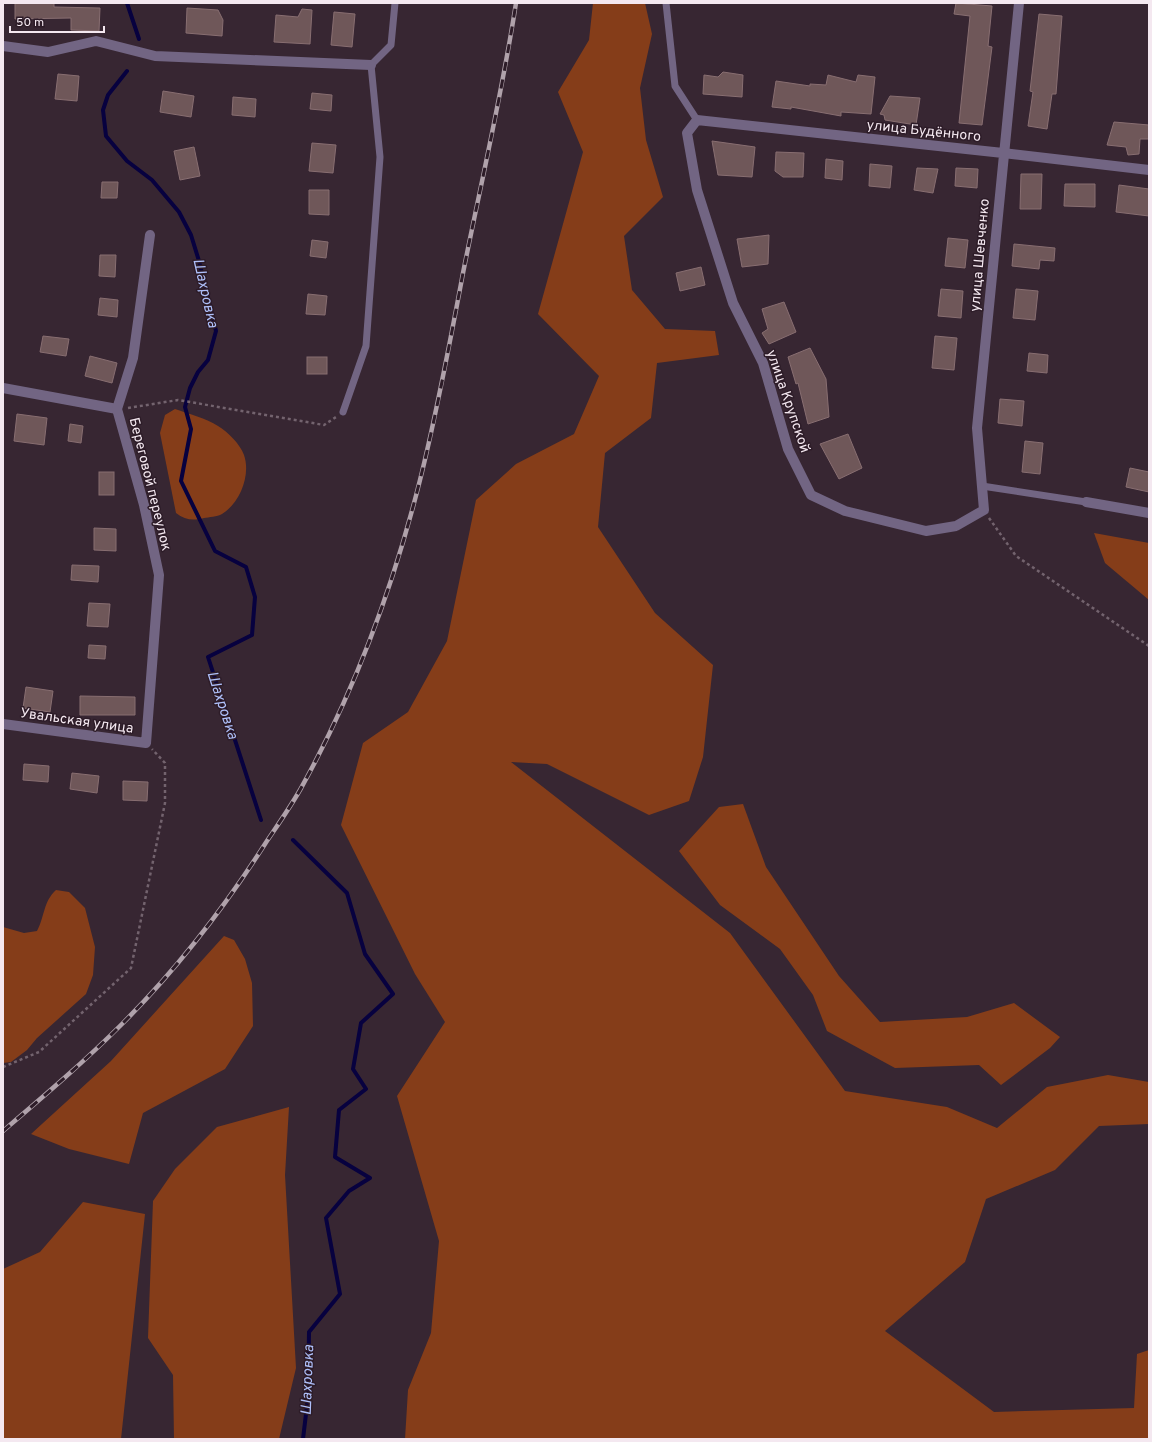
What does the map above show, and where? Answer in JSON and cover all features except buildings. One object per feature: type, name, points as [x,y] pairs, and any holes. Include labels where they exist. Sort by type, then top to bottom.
[{"type":"street","name":"улица Шевченко","points":[[984,510],[977,428],[1019,3]]},
{"type":"street","points":[[3,46],[48,52],[96,41],[156,56],[371,65]]},
{"type":"street","name":"улица Будённого","points":[[697,120],[1149,170]]},
{"type":"street","name":"улица Крупской","points":[[697,120],[687,133],[697,190],[733,303],[763,363],[788,449],[812,495],[846,511],[926,531],[956,526],[984,510]]},
{"type":"street","name":"Береговой переулок","points":[[146,743],[158,575],[144,505],[117,409],[133,358],[150,235]]},
{"type":"street","points":[[3,388],[117,409]]},
{"type":"street","points":[[1086,502],[1149,513]]},
{"type":"street","name":"Увальская улица","points":[[3,724],[146,743]]},
{"type":"lane","points":[[343,412],[366,346],[380,157],[371,65],[391,45],[395,3]]},
{"type":"lane","points":[[666,3],[675,86],[697,120]]},
{"type":"lane","points":[[982,486],[1086,502]]},
{"type":"path","points":[[117,409],[178,400],[324,425],[343,412]]},
{"type":"path","points":[[984,510],[1016,556],[1149,646]]},
{"type":"path","points":[[3,1067],[39,1052],[131,968],[165,803],[165,763],[146,743]]},
{"type":"shaded area","points":[[593,3],[645,3],[652,34],[640,88],[646,140],[663,197],[624,236],[632,290],[665,329],[715,331],[719,355],[657,363],[651,418],[605,453],[598,527],[655,613],[713,665],[703,757],[689,801],[649,815],[547,764],[511,762],[730,933],[845,1091],[947,1107],[997,1128],[1047,1087],[1108,1075],[1149,1082],[1149,1124],[1099,1126],[1055,1170],[986,1199],[965,1262],[885,1331],[994,1412],[1134,1408],[1137,1354],[1149,1350],[1149,1439],[405,1439],[408,1390],[431,1333],[439,1241],[397,1096],[445,1022],[415,974],[341,825],[363,743],[408,712],[447,641],[476,500],[516,464],[574,434],[599,376],[538,314],[583,152],[558,92],[589,40]]},
{"type":"shaded area","points":[[175,409],[203,418],[222,429],[237,443],[244,455],[246,463],[245,480],[239,496],[228,509],[220,515],[193,520],[176,513],[160,433],[165,415]]},
{"type":"shaded area","points":[[1094,533],[1149,543],[1149,600],[1105,563]]},
{"type":"shaded area","points":[[743,804],[766,867],[839,976],[880,1022],[967,1017],[1014,1003],[1060,1037],[1050,1048],[1001,1085],[979,1065],[895,1068],[827,1031],[813,995],[780,949],[720,905],[679,851],[719,807]]},
{"type":"shaded area","points":[[56,890],[69,892],[85,908],[95,947],[93,975],[86,994],[37,1038],[27,1050],[11,1062],[3,1063],[3,927],[24,933],[37,931],[42,920],[46,904]]},
{"type":"shaded area","points":[[224,936],[234,940],[245,959],[252,983],[253,1026],[225,1069],[143,1113],[129,1164],[69,1149],[31,1134],[111,1061]]},
{"type":"shaded area","points":[[289,1107],[285,1175],[296,1368],[279,1439],[174,1439],[173,1375],[148,1338],[153,1201],[175,1169],[217,1127]]},
{"type":"shaded area","points":[[83,1202],[145,1214],[121,1439],[3,1439],[3,1269],[40,1252]]},
{"type":"waterway","name":"Шахровка","points":[[127,3],[139,39]]},
{"type":"waterway","name":"Шахровка","points":[[127,71],[108,95],[103,110],[106,136],[127,161],[152,180],[179,212],[191,235],[216,331],[208,360],[198,372],[190,388],[185,407],[191,429],[181,481],[215,551],[246,567],[255,597],[252,635],[208,657],[261,820]]},
{"type":"waterway","name":"Шахровка","points":[[293,840],[347,893],[365,954],[393,994],[361,1023],[353,1069],[366,1089],[339,1110],[335,1157],[370,1178],[349,1191],[326,1218],[340,1294],[309,1332],[308,1397],[303,1439]]},
{"type":"railway","points":[[3,1131],[49,1092],[108,1038],[161,982],[198,938],[233,892],[292,804],[338,716],[355,678],[384,600],[420,480],[438,403],[498,105],[516,3]]}]
